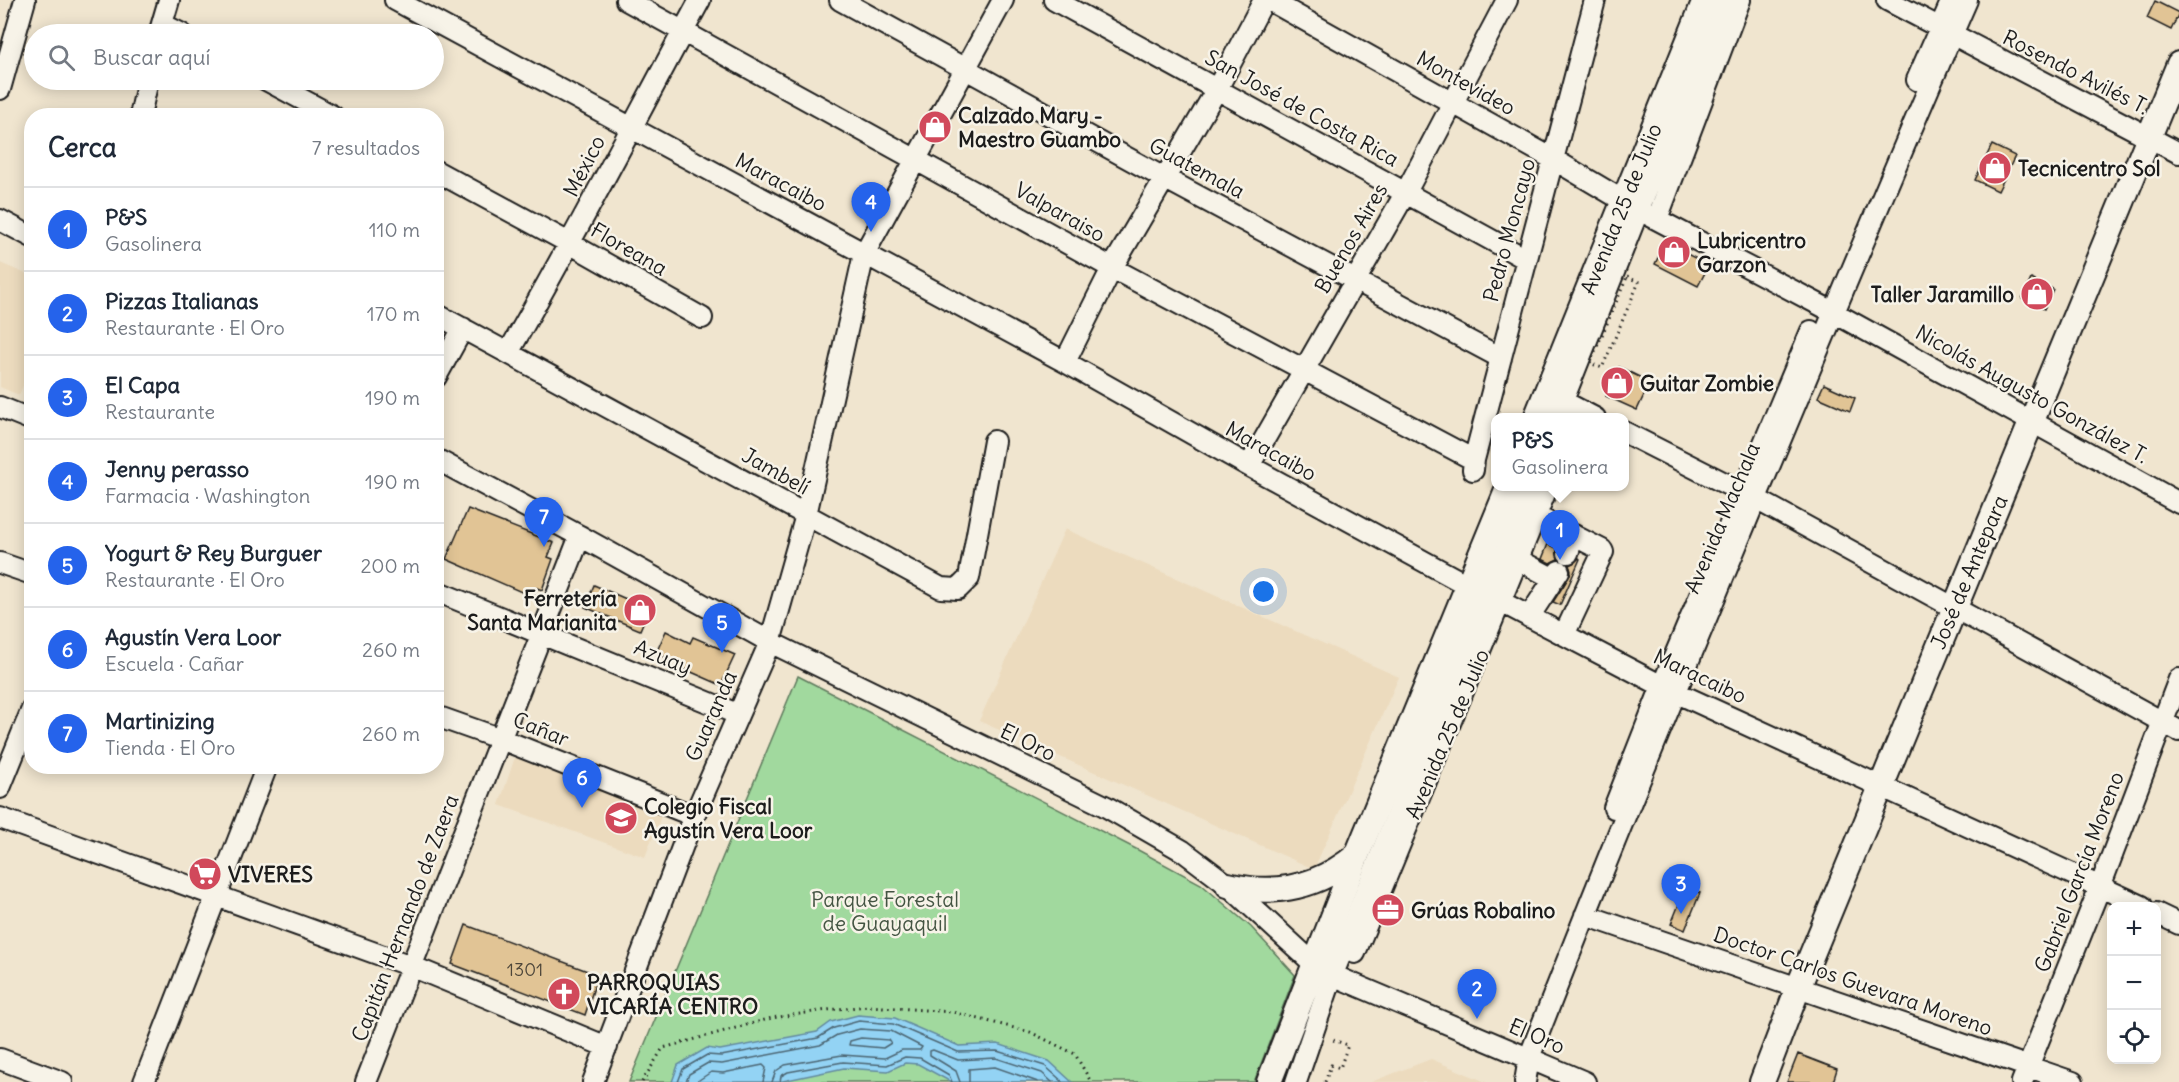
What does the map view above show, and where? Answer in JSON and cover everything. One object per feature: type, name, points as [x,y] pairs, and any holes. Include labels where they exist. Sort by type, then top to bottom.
[{"type":"main road","name":"Avenida 25 de Julio","points":[[1547,413],[1563,407],[1631,205],[1705,0]]},
{"type":"main road","name":"José de Antepara","points":[[1762,1082],[1880,786],[2033,422],[2179,64]]},
{"type":"main road","name":"Avenida 25 de Julio","points":[[1330,973],[1357,855],[1485,594],[1508,491]]},
{"type":"main road","points":[[1228,885],[1262,890],[1297,887],[1329,875],[1357,855]]},
{"type":"main road","points":[[1269,1082],[1330,973]]},
{"type":"street","points":[[0,89],[25,0]]},
{"type":"street","points":[[162,24],[169,0]]},
{"type":"street","name":"Maracaibo","points":[[396,0],[440,24]]},
{"type":"street","name":"Valparaiso","points":[[626,0],[1112,268],[1303,370],[1473,466]]},
{"type":"street","name":"México","points":[[508,353],[571,244],[700,0]]},
{"type":"street","name":"Guatemala","points":[[840,0],[1164,178],[1500,358]]},
{"type":"street","name":"Guaranda","points":[[593,1082],[694,816],[770,642],[806,515],[864,254],[1003,0]]},
{"type":"street","name":"San José de Costa Rica","points":[[1054,0],[1526,259]]},
{"type":"street","points":[[1065,362],[1112,268],[1217,89],[1264,0]]},
{"type":"street","name":"Montevideo","points":[[1269,0],[1631,205]]},
{"type":"street","name":"Pedro Moncayo","points":[[1473,466],[1595,0]]},
{"type":"street","name":"Avenida 25 de Julio","points":[[1631,205],[1722,0]]},
{"type":"street","name":"Avenida 25 de Julio","points":[[1657,219],[1740,0]]},
{"type":"street","name":"Rosendo Avilés T.","points":[[1887,0],[2179,153]]},
{"type":"street","name":"Avenida Machala","points":[[1529,1058],[1526,1030],[1945,32],[1952,0]]},
{"type":"street","name":"Avenida Machala","points":[[1945,32],[1967,0]]},
{"type":"street","name":"Buenos Aires","points":[[1249,466],[1406,192],[1452,102],[1498,3]]},
{"type":"street","name":"Maracaibo","points":[[444,26],[1065,362],[1249,466],[1529,617],[1669,689],[2133,902]]},
{"type":"street","points":[[142,108],[146,90]]},
{"type":"street","points":[[285,90],[318,108]]},
{"type":"street","name":"Floreana","points":[[444,175],[702,318]]},
{"type":"street","name":"Nicolás Augusto González T.","points":[[1631,205],[1828,309],[2179,503]]},
{"type":"street","points":[[0,220],[24,233]]},
{"type":"street","name":"Jambelí","points":[[444,318],[941,588],[958,589],[969,578],[994,441]]},
{"type":"street","points":[[444,362],[463,328]]},
{"type":"street","points":[[0,407],[24,417]]},
{"type":"street","points":[[1563,407],[1582,413]]},
{"type":"street","points":[[1629,435],[1749,496],[2171,726]]},
{"type":"street","name":"El Oro","points":[[444,463],[770,642],[1105,806],[1183,850],[1228,885],[1330,973],[1585,1082]]},
{"type":"street","name":"Avenida 25 de Julio","points":[[1330,973],[1526,491]]},
{"type":"street","name":"Avenida 25 de Julio","points":[[1485,594],[1519,560],[1546,491]]},
{"type":"street","points":[[1536,516],[1563,560]]},
{"type":"street","name":"Capitán Hernando de Zaera","points":[[366,1082],[580,536]]},
{"type":"street","points":[[1519,560],[1563,560],[1602,550],[1564,635]]},
{"type":"street","points":[[1529,617],[1563,560]]},
{"type":"street","points":[[0,563],[24,571]]},
{"type":"street","name":"Azuay","points":[[444,594],[737,714]]},
{"type":"street","name":"Gabriel García Moreno","points":[[2025,1074],[2100,887],[2171,726],[2179,679]]},
{"type":"street","name":"Avenida Machala","points":[[1525,1082],[1529,1058],[1669,689]]},
{"type":"street","name":"Cañar","points":[[444,719],[501,739],[694,816]]},
{"type":"street","points":[[0,788],[24,729]]},
{"type":"street","points":[[144,1082],[264,774]]},
{"type":"street","points":[[0,818],[411,966],[607,1047]]},
{"type":"street","name":"Doctor Carlos Guevara Moreno","points":[[1585,915],[1798,988],[2025,1074],[2073,1082]]},
{"type":"street","points":[[2161,915],[2179,924]]},
{"type":"street","points":[[1296,1082],[1330,973]]},
{"type":"street","points":[[0,1059],[62,1082]]},
{"type":"path","points":[[642,1082],[663,1048],[772,1018],[869,1006],[952,1012],[1030,1032],[1076,1054],[1091,1082]]},
{"type":"path","points":[[1324,1037],[1348,1045],[1340,1068],[1331,1065],[1325,1082]]},
{"type":"shaded area","points":[[0,263],[24,273],[24,383],[19,395],[0,387]]},
{"type":"shaded area","points":[[1065,529],[1399,677],[1314,869],[979,721]]},
{"type":"shaded area","points":[[516,754],[663,811],[645,857],[499,805]]},
{"type":"shaded area","points":[[1431,1059],[1486,1082],[1371,1082]]},
{"type":"green space","name":"Parque Forestal de Guayaquil","points":[[798,676],[1201,884],[1251,927],[1295,975],[1254,1082],[629,1082]]},
{"type":"water","points":[[858,1015],[895,1018],[959,1046],[998,1044],[1049,1061],[1072,1082],[951,1082],[918,1064],[905,1063],[888,1071],[844,1068],[778,1082],[672,1082],[678,1065],[707,1048],[720,1050],[817,1032],[831,1022]]},
{"type":"building","points":[[2155,1],[2179,13],[2171,30],[2147,18]]},
{"type":"building","name":"Tecnicentro Sol","points":[[1992,145],[2015,156],[1998,191],[1975,180]]},
{"type":"building","points":[[1665,243],[1709,265],[1698,286],[1655,264]]},
{"type":"building","name":"Taller Jaramillo","points":[[2031,279],[2053,289],[2044,309],[2022,299]]},
{"type":"building","points":[[1619,367],[1650,382],[1637,410],[1606,396]]},
{"type":"building","points":[[1824,384],[1855,398],[1850,411],[1818,397]]},
{"type":"building","points":[[468,509],[554,543],[548,557],[553,559],[542,590],[537,588],[533,597],[446,559]]},
{"type":"building","points":[[1548,544],[1557,548],[1558,559],[1550,563],[1542,559]]},
{"type":"building","points":[[1579,558],[1560,605],[1553,602],[1569,577],[1571,571],[1569,565]]},
{"type":"building","points":[[594,585],[649,609],[640,630],[585,607]]},
{"type":"building","points":[[666,631],[690,643],[693,637],[735,655],[721,685],[680,667],[681,664],[656,653]]},
{"type":"building","points":[[1686,887],[1700,893],[1685,930],[1671,924]]},
{"type":"building","points":[[466,925],[598,975],[585,1015],[452,964]]},
{"type":"building","points":[[1798,1054],[1837,1069],[1833,1082],[1787,1082]]},
{"type":"place","name":"Calzado Mary - Maestro Guambo","points":[[935,127]]},
{"type":"place","name":"Tecnicentro Sol","points":[[1995,168]]},
{"type":"place","name":"Jenny perasso","points":[[871,232]]},
{"type":"place","name":"Lubricentro Garzon","points":[[1674,252]]},
{"type":"place","name":"Taller Jaramillo","points":[[2037,294]]},
{"type":"place","name":"Guitar Zombie","points":[[1617,383]]},
{"type":"place","name":"Martinizing","points":[[544,547]]},
{"type":"place","name":"P&S","points":[[1560,560]]},
{"type":"place","name":"Ferretería Santa Marianita","points":[[640,610]]},
{"type":"place","name":"Yogurt & Rey Burguer","points":[[722,653]]},
{"type":"place","name":"Agustín Vera Loor","points":[[582,808]]},
{"type":"place","name":"Colegio Fiscal Agustín Vera Loor","points":[[621,818]]},
{"type":"place","name":"VIVERES","points":[[205,874]]},
{"type":"place","name":"Grúas Robalino","points":[[1388,910]]},
{"type":"place","name":"El Capa","points":[[1681,914]]},
{"type":"place","name":"PARROQUIAS VICARÍA CENTRO","points":[[564,994]]},
{"type":"place","name":"Pizzas Italianas","points":[[1477,1019]]}]
